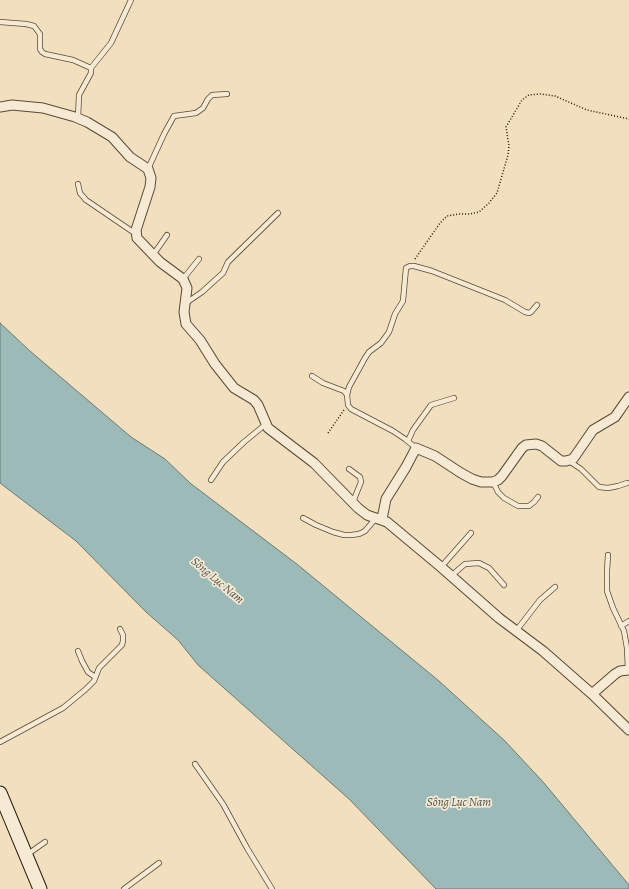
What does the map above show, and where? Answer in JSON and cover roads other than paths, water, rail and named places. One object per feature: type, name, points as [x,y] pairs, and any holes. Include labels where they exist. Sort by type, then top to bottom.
[{"type":"street","points":[[0,107],[12,105],[43,108],[78,118],[112,137],[130,157],[148,168],[151,178],[150,187],[138,225],[136,234],[137,238],[153,255],[183,279],[187,288],[184,312],[186,324],[200,340],[215,364],[234,388],[254,400],[258,405],[268,428],[314,463],[352,502],[365,513],[379,518],[441,567],[499,618],[543,651],[592,694],[629,730]]},
{"type":"street","points":[[379,518],[386,499],[416,448],[435,456],[472,479],[481,482],[493,482],[502,476],[522,448],[526,445],[536,444],[542,446],[561,461],[569,461],[573,459],[593,430],[615,417],[629,397]]},
{"type":"street","points":[[592,694],[615,674],[620,671],[628,670]]},
{"type":"street","points":[[0,793],[40,889]]},
{"type":"lane","points":[[78,118],[79,95],[92,73],[91,68],[111,43],[131,0]]},
{"type":"lane","points":[[0,22],[34,26],[40,34],[40,49],[42,52],[73,60],[91,68]]},
{"type":"lane","points":[[148,168],[174,116],[196,113],[203,108],[212,95],[227,94]]},
{"type":"lane","points":[[78,184],[80,193],[86,200],[136,234]]},
{"type":"lane","points":[[185,304],[202,292],[223,273],[228,262],[278,213]]},
{"type":"lane","points":[[153,255],[167,235]]},
{"type":"lane","points":[[183,279],[199,259]]},
{"type":"lane","points":[[416,448],[392,431],[351,409],[348,405],[347,395],[349,387],[369,352],[381,343],[389,332],[395,314],[403,301],[405,270],[407,266],[432,271],[505,300],[525,312],[531,312],[537,305]]},
{"type":"lane","points":[[312,376],[323,383],[344,391],[347,395]]},
{"type":"lane","points":[[408,442],[412,430],[431,405],[454,398]]},
{"type":"lane","points":[[211,480],[223,462],[266,424]]},
{"type":"lane","points":[[569,461],[581,469],[599,487],[608,488],[627,482]]},
{"type":"lane","points":[[349,469],[360,477],[361,482],[352,502]]},
{"type":"lane","points":[[493,482],[498,492],[504,498],[518,506],[529,506],[538,497]]},
{"type":"lane","points":[[303,518],[333,532],[351,535],[359,534],[365,531],[379,518]]},
{"type":"lane","points":[[441,567],[471,533]]},
{"type":"lane","points":[[608,555],[608,591],[613,608],[624,631],[627,648],[628,670]]},
{"type":"lane","points":[[451,576],[465,564],[479,563],[486,565],[504,585]]},
{"type":"lane","points":[[516,631],[540,600],[555,586]]},
{"type":"lane","points":[[621,626],[629,621]]},
{"type":"lane","points":[[0,742],[63,708],[94,681],[99,668],[122,645],[123,634],[120,629]]},
{"type":"lane","points":[[78,651],[88,672],[95,677]]},
{"type":"lane","points":[[195,764],[223,804],[272,889]]},
{"type":"lane","points":[[26,855],[45,842]]},
{"type":"lane","points":[[124,889],[159,863]]},
{"type":"water","name":"Sông Lục Nam","points":[[0,323],[30,351],[131,437],[165,459],[190,483],[298,565],[439,681],[505,741],[544,783],[629,885],[629,889],[436,889],[349,799],[198,665],[178,640],[146,612],[76,541],[0,483]]}]
